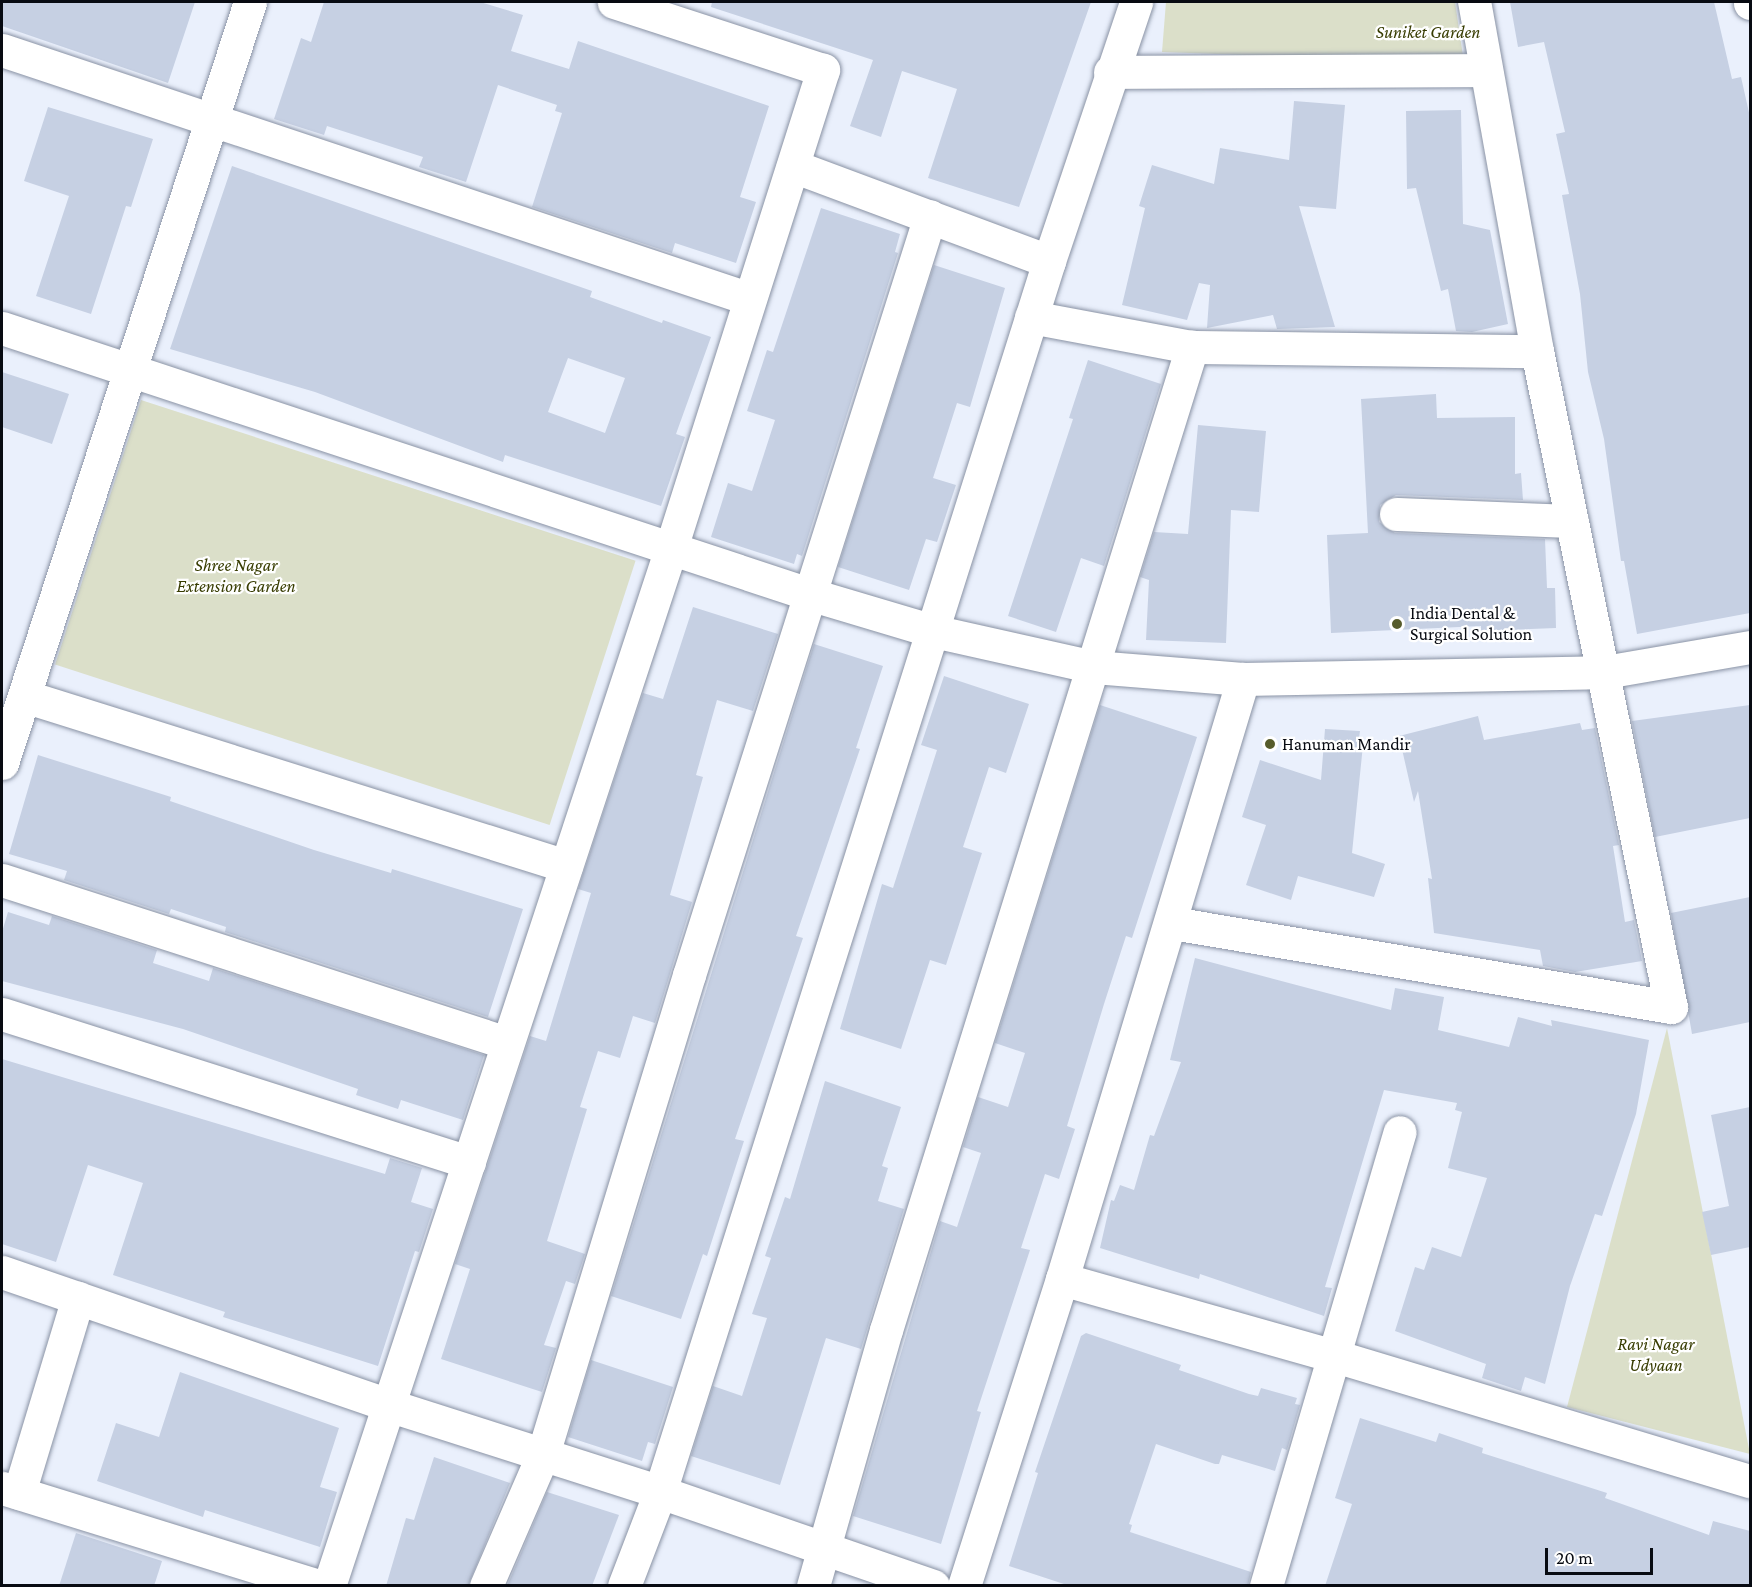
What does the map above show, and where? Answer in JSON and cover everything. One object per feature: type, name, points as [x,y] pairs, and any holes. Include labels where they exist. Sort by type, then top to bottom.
[{"type":"street","points":[[2,763],[250,2]]},
{"type":"street","points":[[329,1586],[671,548],[823,70],[615,2]]},
{"type":"street","points":[[624,1586],[660,1492],[1049,261],[1110,72],[1136,2]]},
{"type":"street","points":[[1172,923],[1671,1007],[1605,672],[1537,351],[1474,2]]},
{"type":"street","points":[[2,50],[212,117],[750,299]]},
{"type":"street","points":[[1110,72],[1486,70]]},
{"type":"street","points":[[793,166],[1049,261]]},
{"type":"street","points":[[486,1586],[543,1454],[930,216]]},
{"type":"street","points":[[1032,317],[1192,346],[1537,351]]},
{"type":"street","points":[[2,328],[810,594],[933,631],[1094,667],[1243,679],[1605,672],[1750,648]]},
{"type":"street","points":[[813,1586],[906,1263],[1094,667],[1192,346]]},
{"type":"street","points":[[1396,514],[1572,521]]},
{"type":"street","points":[[964,1586],[1172,923],[1243,679]]},
{"type":"street","points":[[24,696],[566,866]]},
{"type":"street","points":[[2,880],[507,1043]]},
{"type":"street","points":[[2,1014],[469,1162]]},
{"type":"street","points":[[1266,1586],[1400,1132]]},
{"type":"street","points":[[2,1272],[388,1405],[660,1492],[933,1586]]},
{"type":"street","points":[[1062,1279],[1335,1356],[1750,1481]]},
{"type":"street","points":[[78,1298],[10,1491],[318,1586]]},
{"type":"green space","name":"Suniket Garden","points":[[1166,2],[1455,2],[1464,63],[1162,52]]},
{"type":"green space","name":"Shree Nagar Extension Garden","points":[[141,400],[636,561],[550,825],[55,664]]},
{"type":"green space","name":"Ravi Nagar Udyaan","points":[[1667,1028],[1750,1454],[1567,1407]]},
{"type":"building","points":[[2,2],[195,2],[168,83],[2,26]]},
{"type":"building","points":[[324,2],[480,2],[523,15],[511,51],[569,69],[578,41],[769,106],[740,197],[756,202],[736,263],[675,243],[672,253],[532,207],[562,113],[555,111],[557,105],[498,85],[466,182],[419,167],[423,157],[327,126],[324,135],[274,119],[301,38],[311,42]]},
{"type":"building","points":[[712,2],[1091,2],[1019,207],[928,178],[957,89],[902,71],[881,137],[850,126],[873,60],[711,7]]},
{"type":"building","points":[[1510,2],[1714,2],[1732,79],[1741,77],[1750,117],[1750,613],[1637,634],[1624,561],[1621,561],[1604,439],[1588,372],[1580,294],[1562,195],[1569,194],[1556,134],[1565,132],[1544,42],[1518,47]]},
{"type":"building","points":[[1294,101],[1345,105],[1336,209],[1299,206],[1335,327],[1277,329],[1273,315],[1207,328],[1210,285],[1199,283],[1187,320],[1122,305],[1145,208],[1139,206],[1152,165],[1214,184],[1220,148],[1289,160]]},
{"type":"building","points":[[48,107],[153,139],[131,207],[126,206],[91,314],[36,296],[69,196],[24,181]]},
{"type":"building","points":[[1461,110],[1463,224],[1490,230],[1508,324],[1472,332],[1456,331],[1448,289],[1441,291],[1416,188],[1407,189],[1406,111]]},
{"type":"building","points":[[232,166],[592,291],[590,297],[662,323],[663,320],[711,337],[676,434],[685,437],[661,506],[505,455],[503,462],[315,392],[170,349]],"holes":[[[568,358],[625,378],[605,433],[548,412]]]},
{"type":"building","points":[[821,208],[900,234],[895,252],[898,253],[802,556],[797,554],[794,564],[711,537],[728,483],[752,491],[775,420],[747,411],[767,350],[773,352]]},
{"type":"building","points":[[934,265],[1005,288],[970,407],[957,403],[933,478],[956,485],[937,542],[926,539],[909,590],[838,567]]},
{"type":"building","points":[[1088,360],[1161,384],[1104,566],[1081,558],[1056,632],[1008,616],[1073,419],[1069,418]]},
{"type":"building","points":[[2,372],[69,394],[52,444],[2,427]]},
{"type":"building","points":[[1436,394],[1437,418],[1515,417],[1515,474],[1521,473],[1523,500],[1396,495],[1380,505],[1379,522],[1395,533],[1545,539],[1547,588],[1555,588],[1556,628],[1481,631],[1481,626],[1331,633],[1327,535],[1368,533],[1361,399]]},
{"type":"building","points":[[1198,425],[1266,431],[1259,512],[1231,510],[1226,643],[1146,640],[1149,580],[1140,577],[1154,532],[1188,534]]},
{"type":"building","points":[[693,607],[778,634],[753,711],[717,700],[696,775],[703,777],[670,895],[692,902],[655,1023],[633,1016],[620,1058],[598,1051],[580,1107],[587,1109],[547,1241],[585,1254],[575,1284],[566,1281],[544,1345],[556,1348],[542,1392],[441,1359],[470,1269],[455,1264],[530,1036],[546,1041],[591,893],[578,889],[643,693],[663,699]]},
{"type":"building","points":[[814,644],[883,666],[856,748],[860,749],[796,936],[803,938],[735,1139],[744,1141],[707,1256],[703,1254],[681,1319],[611,1296]]},
{"type":"building","points":[[944,676],[1029,704],[1006,773],[989,767],[963,847],[982,853],[946,965],[930,960],[901,1049],[840,1029],[882,884],[893,888],[937,750],[921,745]]},
{"type":"building","points":[[1100,705],[1197,737],[1132,938],[1126,936],[1104,1004],[1067,1126],[1075,1129],[1059,1179],[1045,1174],[1021,1248],[1030,1250],[977,1411],[981,1412],[941,1544],[853,1516],[940,1221],[957,1227],[981,1153],[963,1147],[978,1097],[1008,1107],[1025,1053],[995,1043]]},
{"type":"building","points":[[1750,705],[1750,818],[1655,837],[1632,721]]},
{"type":"building","points":[[1478,716],[1484,740],[1580,723],[1582,730],[1595,728],[1619,845],[1613,846],[1625,922],[1634,920],[1642,961],[1575,972],[1543,966],[1540,950],[1434,933],[1428,878],[1432,879],[1418,791],[1414,802],[1399,736]]},
{"type":"building","points":[[1325,729],[1360,731],[1358,746],[1363,745],[1352,853],[1385,864],[1374,897],[1298,876],[1291,900],[1246,885],[1266,825],[1242,817],[1260,760],[1321,780]]},
{"type":"building","points":[[38,755],[171,797],[170,801],[314,850],[391,873],[392,869],[523,909],[488,1017],[225,932],[226,927],[171,909],[169,914],[64,880],[67,871],[9,854]]},
{"type":"building","points":[[1750,897],[1750,1022],[1692,1034],[1671,913]]},
{"type":"building","points":[[8,912],[49,925],[52,916],[157,950],[153,963],[209,981],[213,968],[484,1055],[463,1120],[401,1100],[398,1109],[356,1095],[358,1089],[183,1029],[2,981],[2,932]]},
{"type":"building","points":[[1195,958],[1391,1010],[1395,988],[1444,997],[1438,1030],[1509,1047],[1518,1017],[1552,1026],[1551,1020],[1649,1040],[1636,1114],[1602,1216],[1595,1214],[1570,1286],[1545,1384],[1525,1377],[1521,1391],[1482,1378],[1486,1364],[1395,1331],[1415,1267],[1424,1270],[1432,1247],[1461,1257],[1487,1178],[1448,1168],[1462,1112],[1455,1110],[1457,1103],[1384,1090],[1325,1287],[1332,1288],[1324,1316],[1200,1274],[1199,1279],[1100,1248],[1111,1200],[1114,1201],[1120,1185],[1134,1190],[1150,1135],[1154,1136],[1181,1062],[1170,1060]]},
{"type":"building","points":[[2,1059],[385,1174],[390,1158],[422,1168],[411,1202],[433,1209],[419,1252],[415,1251],[378,1366],[223,1317],[225,1312],[113,1275],[143,1183],[88,1165],[56,1262],[2,1244]]},
{"type":"building","points":[[825,1081],[901,1107],[882,1166],[888,1168],[878,1201],[904,1209],[861,1349],[826,1338],[780,1485],[691,1456],[713,1386],[742,1396],[767,1318],[752,1314],[771,1258],[765,1256],[785,1197],[790,1199]]},
{"type":"building","points":[[1750,1107],[1750,1247],[1711,1255],[1702,1212],[1729,1206],[1711,1115]]},
{"type":"building","points":[[1086,1333],[1181,1365],[1179,1370],[1249,1394],[1258,1396],[1261,1388],[1297,1398],[1295,1404],[1300,1405],[1287,1450],[1282,1448],[1275,1471],[1222,1455],[1219,1464],[1215,1464],[1156,1444],[1129,1524],[1132,1525],[1130,1532],[1251,1572],[1248,1586],[1070,1586],[1009,1566],[1038,1473],[1035,1472],[1081,1336]]},
{"type":"building","points":[[591,1360],[673,1387],[655,1444],[648,1442],[642,1461],[568,1437]]},
{"type":"building","points":[[180,1372],[339,1428],[320,1487],[337,1492],[320,1547],[205,1510],[203,1517],[97,1481],[116,1423],[159,1437]]},
{"type":"building","points":[[1360,1418],[1436,1442],[1439,1433],[1483,1448],[1482,1453],[1607,1493],[1605,1498],[1709,1535],[1713,1521],[1750,1531],[1750,1586],[1325,1586],[1352,1504],[1335,1498]]},
{"type":"building","points":[[434,1457],[510,1483],[468,1586],[386,1586],[406,1518],[414,1520]]},
{"type":"building","points":[[547,1492],[619,1515],[592,1586],[507,1586]]},
{"type":"building","points":[[76,1533],[162,1561],[154,1586],[59,1586]]},
{"type":"place","name":"India Dental & Surgical Solution","points":[[1397,624]]},
{"type":"place","name":"Hanuman Mandir","points":[[1270,744]]}]
